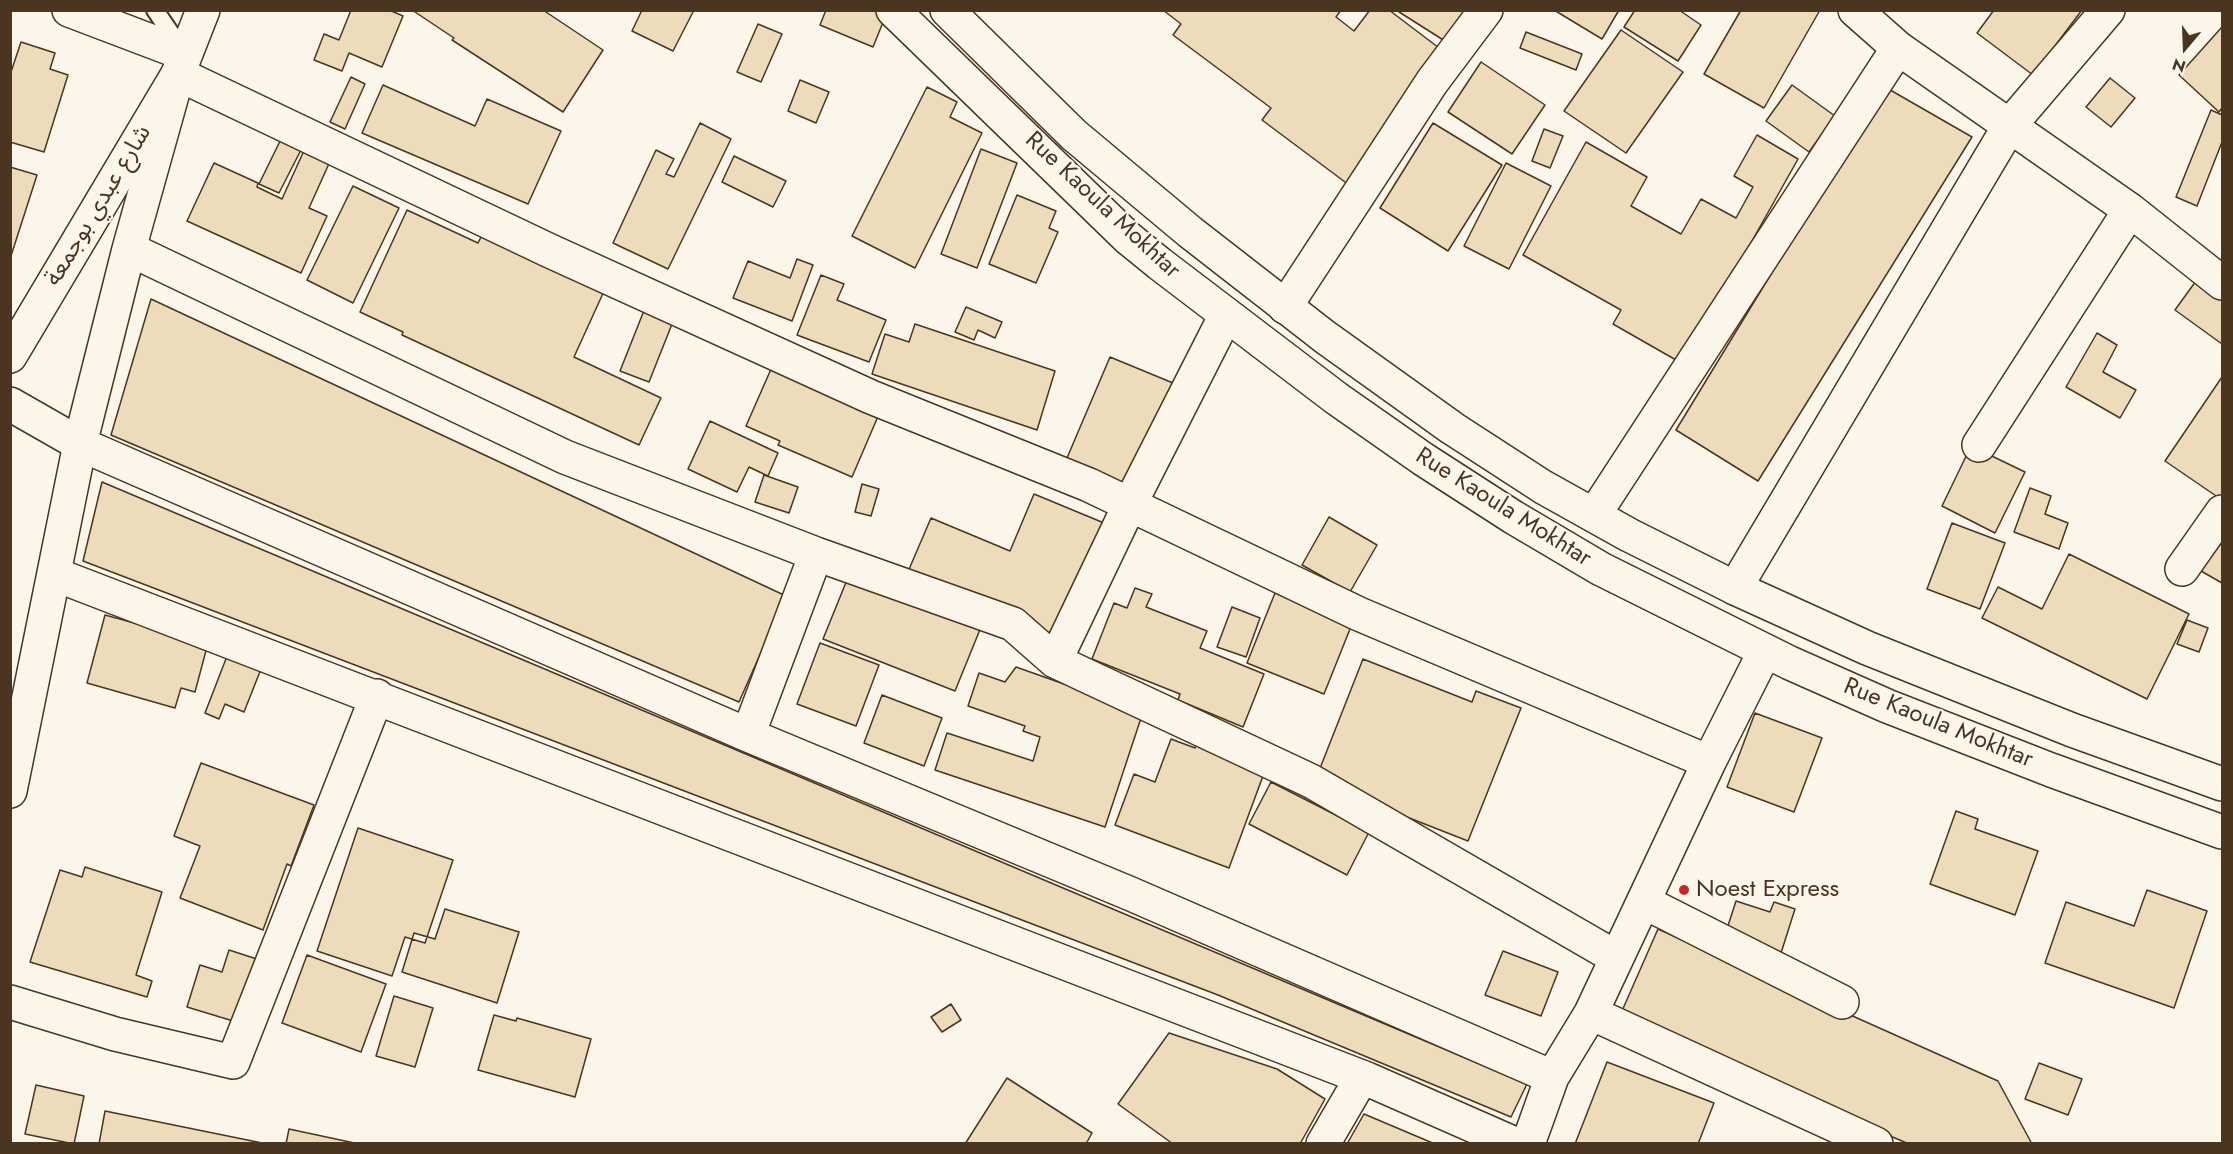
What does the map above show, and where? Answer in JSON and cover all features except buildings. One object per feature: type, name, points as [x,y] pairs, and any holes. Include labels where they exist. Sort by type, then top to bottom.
[{"type":"street","points":[[69,10],[181,64],[548,250],[872,397],[1130,504],[1359,614],[1708,762]]},
{"type":"street","points":[[181,64],[189,10]]},
{"type":"street","points":[[10,791],[80,444],[129,249],[181,64],[203,10]]},
{"type":"street","points":[[181,64],[222,10]]},
{"type":"street","name":"Rue Kaoula Mokhtar","points":[[893,10],[1128,238],[1226,315],[1371,423],[1513,517],[1601,569],[1765,651],[1909,714],[2051,770],[2223,832]]},
{"type":"street","name":"Rue Kaoula Mokhtar","points":[[947,10],[1074,135],[1285,308],[1452,428],[1542,487],[1735,588],[1909,666],[2072,730],[2223,784]]},
{"type":"street","points":[[1285,308],[1432,82],[1486,10]]},
{"type":"street","points":[[1735,588],[2010,125],[2108,10]]},
{"type":"street","points":[[1871,15],[1898,48],[2130,210],[2223,283]]},
{"type":"street","points":[[1594,515],[1898,48]]},
{"type":"street","name":"شارع عبدي بوجمعة","points":[[10,356],[181,64]]},
{"type":"street","points":[[1979,445],[2130,210]]},
{"type":"street","points":[[129,249],[565,457],[816,554],[1013,624],[1056,661],[1311,781],[1617,958]]},
{"type":"street","points":[[1056,661],[1130,504],[1226,315]]},
{"type":"street","points":[[10,404],[80,444],[748,735],[1120,889],[1552,1077]]},
{"type":"street","points":[[2182,569],[2223,512]]},
{"type":"street","points":[[748,735],[816,554]]},
{"type":"street","points":[[54,574],[377,696],[1362,1077],[1515,1143]]},
{"type":"street","points":[[1528,1143],[1552,1077],[1591,1013],[1708,762],[1765,651]]},
{"type":"street","points":[[10,1002],[115,1034],[233,1062],[377,696]]},
{"type":"street","points":[[1644,902],[1842,1002]]},
{"type":"street","points":[[1591,1013],[1876,1143]]},
{"type":"street","points":[[1323,1143],[1362,1077]]},
{"type":"lane","points":[[155,10],[181,64]]},
{"type":"place","name":"Noest Express","points":[[1684,890]]}]
